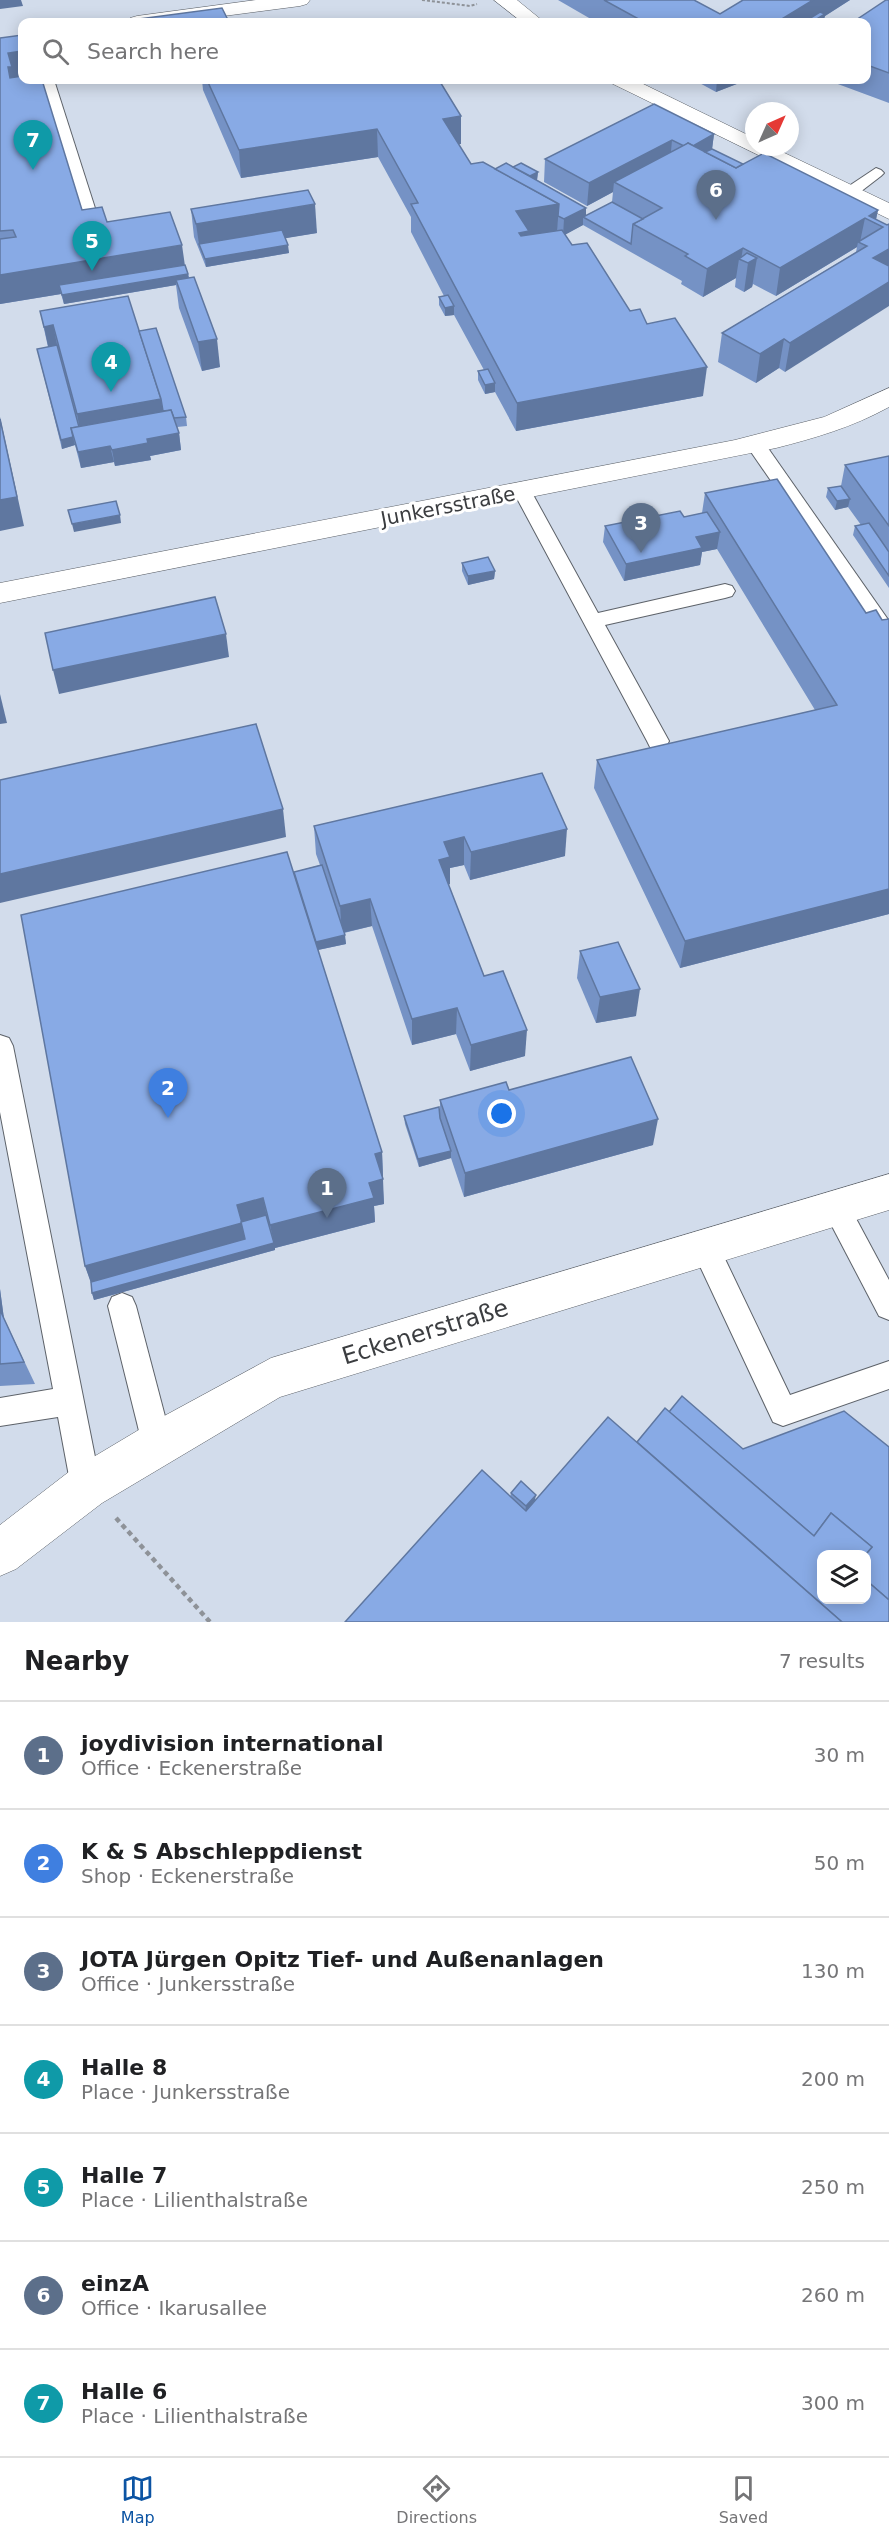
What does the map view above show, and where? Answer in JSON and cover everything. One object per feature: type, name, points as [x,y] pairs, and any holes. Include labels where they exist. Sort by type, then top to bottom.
[{"type":"street","points":[[167,18],[300,0]]},
{"type":"street","points":[[504,0],[529,18]]},
{"type":"street","points":[[628,84],[745,142]]},
{"type":"street","points":[[773,156],[889,212]]},
{"type":"street","name":"Junkersstraße","points":[[0,594],[756,445],[813,430],[861,413],[889,396]]},
{"type":"street","name":"Eckenerstraße","points":[[0,1553],[86,1487],[157,1443],[271,1379],[889,1192]]},
{"type":"lane","points":[[48,84],[94,230]]},
{"type":"lane","points":[[849,193],[876,173]]},
{"type":"lane","points":[[756,445],[885,631]]},
{"type":"lane","points":[[522,491],[658,741]]},
{"type":"lane","points":[[593,621],[725,591]]},
{"type":"lane","points":[[0,1046],[86,1487]]},
{"type":"lane","points":[[835,1207],[889,1307]]},
{"type":"lane","points":[[705,1247],[783,1412],[809,1434]]},
{"type":"lane","points":[[122,1306],[157,1443]]},
{"type":"lane","points":[[783,1412],[888,1376]]},
{"type":"lane","points":[[0,1412],[70,1401]]},
{"type":"path","points":[[422,0],[470,6],[477,3],[476,0]]},
{"type":"path","points":[[86,1487],[210,1622]]},
{"type":"shaded area","points":[[0,0],[889,0],[889,1622],[0,1622]]},
{"type":"building","points":[[604,0],[694,0],[720,14],[743,0],[813,0],[784,18],[637,18]]},
{"type":"building","points":[[889,0],[889,73],[871,66],[871,18],[859,18]]},
{"type":"building","points":[[222,8],[227,18],[146,18]]},
{"type":"building","points":[[820,12],[825,14],[818,18],[810,18]]},
{"type":"building","points":[[18,36],[18,52],[8,53],[12,67],[8,67],[10,78],[18,77],[18,84],[43,84],[82,210],[102,207],[107,222],[170,212],[182,245],[0,275],[0,239],[16,237],[13,230],[0,231],[0,38]]},
{"type":"building","points":[[209,84],[441,84],[461,116],[443,119],[471,164],[483,162],[559,204],[516,211],[529,231],[519,233],[521,236],[562,230],[572,245],[587,243],[630,311],[640,309],[647,324],[675,318],[707,367],[517,403],[411,204],[418,203],[377,129],[239,150]]},
{"type":"building","points":[[654,104],[714,134],[693,146],[688,143],[684,146],[672,140],[589,183],[545,159]]},
{"type":"building","points":[[688,143],[736,168],[758,156],[770,156],[878,210],[869,216],[889,224],[889,249],[873,258],[889,266],[889,282],[790,343],[784,339],[760,354],[722,333],[867,246],[858,242],[883,227],[865,218],[780,268],[743,248],[707,269],[685,256],[688,254],[633,224],[662,208],[614,182]]},
{"type":"building","points":[[712,149],[743,164],[736,168],[705,152]]},
{"type":"building","points":[[506,163],[586,208],[564,219],[558,216],[559,204],[495,169]]},
{"type":"building","points":[[521,163],[538,172],[530,176],[513,167]]},
{"type":"building","points":[[308,190],[315,204],[196,224],[191,209]]},
{"type":"building","points":[[612,202],[643,219],[633,224],[631,244],[583,217]]},
{"type":"building","points":[[282,230],[288,245],[205,259],[199,244]]},
{"type":"building","points":[[747,253],[757,258],[748,263],[739,259]]},
{"type":"building","points":[[185,265],[188,274],[62,295],[59,285]]},
{"type":"building","points":[[194,277],[217,339],[198,342],[176,280]]},
{"type":"building","points":[[448,295],[454,306],[445,308],[439,297]]},
{"type":"building","points":[[128,296],[161,399],[77,414],[53,325],[44,327],[40,311]]},
{"type":"building","points":[[156,328],[186,417],[174,418],[171,410],[163,411],[139,331]]},
{"type":"building","points":[[57,345],[79,427],[71,428],[73,437],[61,440],[37,349]]},
{"type":"building","points":[[488,369],[495,383],[485,385],[478,371]]},
{"type":"building","points":[[171,410],[179,433],[147,439],[148,443],[112,450],[110,446],[78,452],[71,428]]},
{"type":"building","points":[[0,419],[17,497],[0,500]]},
{"type":"building","points":[[889,456],[889,526],[845,465]]},
{"type":"building","points":[[777,479],[866,613],[876,610],[882,620],[889,619],[889,889],[685,941],[597,760],[837,705],[705,493]]},
{"type":"building","points":[[841,486],[850,499],[837,501],[828,488]]},
{"type":"building","points":[[116,501],[120,515],[72,524],[68,510]]},
{"type":"building","points":[[680,511],[684,517],[707,512],[720,532],[696,537],[702,548],[626,564],[605,526]]},
{"type":"building","points":[[869,523],[889,552],[889,576],[855,526]]},
{"type":"building","points":[[488,557],[495,571],[468,576],[462,563]]},
{"type":"building","points":[[215,597],[226,634],[53,670],[45,633]]},
{"type":"building","points":[[256,724],[283,809],[0,874],[0,780]]},
{"type":"building","points":[[542,773],[567,829],[471,852],[464,837],[444,842],[450,857],[439,860],[484,976],[503,971],[527,1030],[471,1045],[457,1008],[412,1019],[370,899],[340,906],[314,826]]},
{"type":"building","points":[[287,852],[382,1152],[375,1154],[383,1179],[369,1183],[374,1198],[270,1225],[263,1198],[237,1205],[242,1223],[85,1266],[21,915]]},
{"type":"building","points":[[322,865],[345,935],[316,942],[294,872]]},
{"type":"building","points":[[618,942],[640,989],[600,997],[580,951]]},
{"type":"building","points":[[631,1057],[658,1119],[465,1173],[440,1100],[506,1082],[509,1090]]},
{"type":"building","points":[[439,1107],[440,1118],[451,1151],[418,1159],[404,1116]]},
{"type":"building","points":[[266,1215],[274,1243],[92,1293],[91,1282],[245,1239],[241,1222]]},
{"type":"building","points":[[0,1310],[24,1362],[0,1364]]},
{"type":"building","points":[[682,1396],[743,1449],[844,1411],[889,1447],[889,1600],[871,1584],[869,1550],[872,1547],[831,1513],[814,1536],[669,1412]]},
{"type":"building","points":[[665,1408],[814,1536],[831,1513],[872,1547],[869,1550],[817,1550],[817,1600],[637,1442]]},
{"type":"building","points":[[608,1417],[817,1600],[817,1604],[821,1604],[842,1622],[345,1622],[482,1470],[526,1511]]},
{"type":"building","points":[[521,1481],[536,1495],[526,1506],[511,1493]]},
{"type":"building","points":[[871,1584],[889,1600],[889,1622],[842,1622],[822,1604],[871,1604]]},
{"type":"place","name":"Halle 6","points":[[33,170]]},
{"type":"place","name":"einzA","points":[[716,220]]},
{"type":"place","name":"Halle 7","points":[[92,271]]},
{"type":"place","name":"Halle 8","points":[[111,392]]},
{"type":"place","name":"JOTA Jürgen Opitz Tief- und Außenanlagen","points":[[641,553]]},
{"type":"place","name":"K & S Abschleppdienst","points":[[168,1118]]},
{"type":"place","name":"joydivision international","points":[[327,1218]]}]
